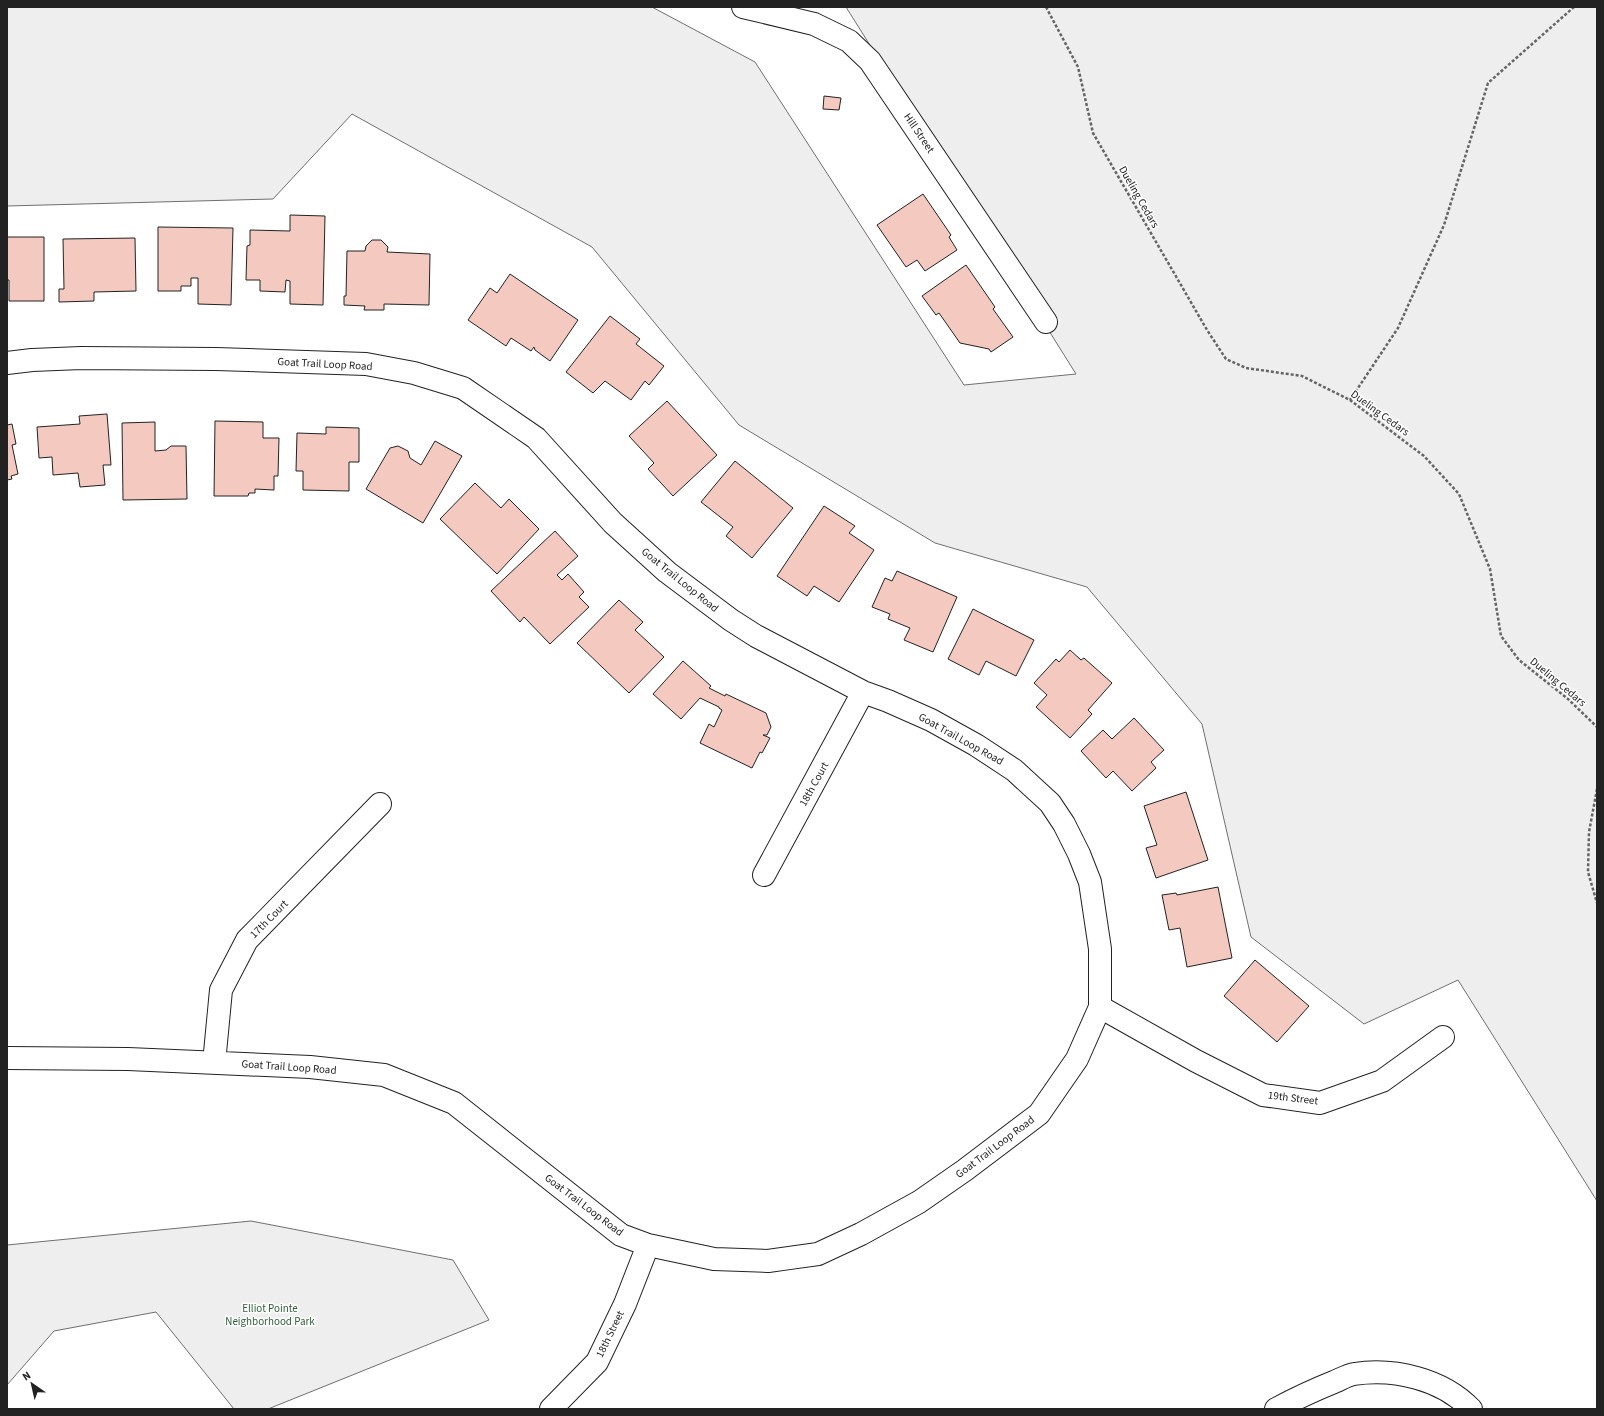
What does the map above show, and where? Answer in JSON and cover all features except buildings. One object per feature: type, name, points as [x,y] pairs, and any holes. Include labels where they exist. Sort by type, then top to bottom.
[{"type":"street","name":"Hill Street","points":[[743,7],[814,24],[849,41],[870,61],[1046,322]]},
{"type":"street","name":"Goat Trail Loop Road","points":[[7,363],[32,360],[81,358],[216,359],[366,364],[414,373],[463,388],[536,438],[613,523],[667,572],[703,600],[756,636],[863,692],[931,720],[976,745],[1014,770],[1050,803],[1064,824],[1080,854],[1090,882],[1100,950],[1100,1007],[1077,1059],[1039,1114],[966,1170],[919,1202],[861,1234],[818,1254],[768,1261],[714,1259],[648,1245],[621,1235],[454,1103],[384,1075],[310,1067],[128,1059],[7,1058]]},
{"type":"street","name":"18th Court","points":[[764,875],[863,692]]},
{"type":"street","name":"17th Court","points":[[214,1063],[221,990],[248,940],[380,804]]},
{"type":"street","name":"19th Street","points":[[1100,1007],[1196,1061],[1264,1095],[1320,1103],[1382,1081],[1443,1037]]},
{"type":"street","name":"18th Street","points":[[551,1409],[597,1362],[625,1304],[648,1245]]},
{"type":"street","points":[[1276,1409],[1304,1394],[1353,1374],[1393,1373],[1434,1384],[1462,1400],[1471,1409]]},
{"type":"path","name":"Dueling Cedars","points":[[1046,7],[1078,67],[1093,133],[1207,330],[1226,359],[1246,368],[1302,376],[1350,400],[1424,456],[1459,494],[1490,569],[1501,636],[1519,660],[1568,699],[1597,727]]},
{"type":"path","points":[[1350,400],[1398,328],[1444,225],[1488,83],[1574,7]]},
{"type":"path","points":[[1597,789],[1589,832],[1588,872],[1597,903]]},
{"type":"green space","points":[[7,7],[652,7],[755,62],[964,385],[1076,374],[846,7],[1597,7],[1597,1201],[1458,980],[1364,1024],[1251,937],[1202,724],[1087,587],[935,543],[739,425],[592,247],[352,114],[273,199],[7,206]]},
{"type":"green space","name":"Elliot Pointe Neighborhood Park","points":[[251,1221],[453,1260],[489,1320],[268,1409],[234,1409],[156,1312],[54,1331],[7,1385],[7,1245]]}]
